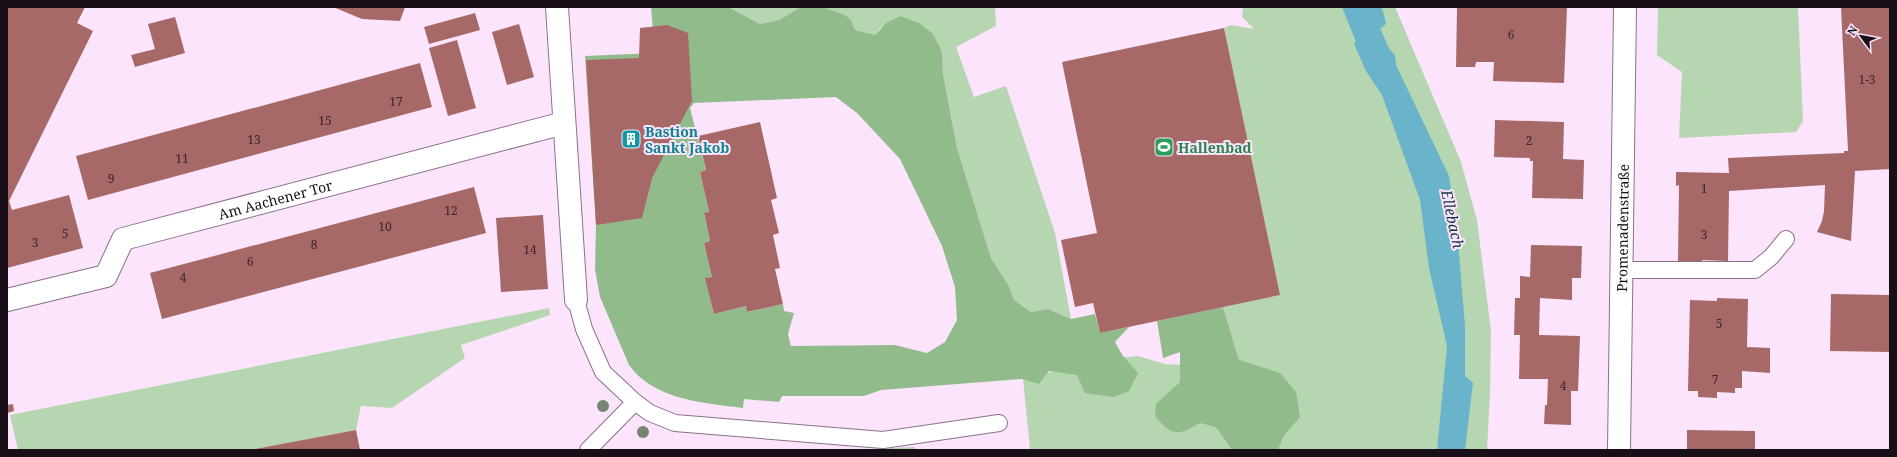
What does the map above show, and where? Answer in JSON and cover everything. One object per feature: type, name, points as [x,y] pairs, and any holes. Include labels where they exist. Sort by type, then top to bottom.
[{"type":"street","points":[[557,7],[576,300]]},
{"type":"street","name":"Promenadenstraße","points":[[1619,450],[1625,7]]},
{"type":"street","name":"Am Aachener Tor","points":[[7,300],[106,276],[123,239],[564,123]]},
{"type":"lane","points":[[1622,270],[1755,270],[1771,257],[1786,239]]},
{"type":"lane","points":[[576,300],[584,329],[603,372],[635,402],[650,413],[675,423],[883,440],[999,423]]},
{"type":"lane","points":[[588,450],[635,402]]},
{"type":"green space","points":[[651,7],[728,7],[760,24],[779,20],[801,7],[823,7],[845,15],[851,20],[855,30],[875,35],[886,23],[900,16],[919,23],[933,34],[942,52],[943,74],[957,148],[991,258],[1009,286],[1014,300],[1031,312],[1048,309],[1071,319],[1095,314],[1100,333],[1129,327],[1115,342],[1123,356],[1138,373],[1129,391],[1113,397],[1085,393],[1077,375],[1049,371],[1039,384],[1022,379],[881,390],[864,396],[782,396],[779,402],[744,399],[743,408],[681,398],[652,386],[639,377],[629,365],[600,297],[595,269],[596,225],[585,56],[655,53]],"holes":[[[836,97],[857,113],[900,159],[942,246],[955,287],[957,320],[945,342],[927,353],[895,345],[791,346],[788,334],[794,313],[784,311],[783,304],[748,312],[746,306],[714,314],[706,278],[712,277],[704,243],[710,241],[704,214],[709,212],[700,172],[706,170],[690,108],[694,103]]]},
{"type":"green space","points":[[728,7],[801,7],[779,20],[760,24]]},
{"type":"green space","points":[[823,7],[995,7],[996,26],[956,47],[974,97],[1006,86],[1055,233],[1071,319],[1048,309],[1031,312],[1014,300],[1009,286],[991,258],[957,148],[943,74],[942,52],[900,16],[886,24],[875,35],[855,30],[853,24],[846,17]]},
{"type":"green space","points":[[1243,7],[1395,7],[1461,162],[1477,220],[1491,331],[1487,450],[1025,450],[1030,449],[1023,379],[1104,359],[1138,356],[1165,364],[1208,367],[1239,360],[1223,307],[1279,295],[1224,28],[1231,25],[1254,29],[1242,17]]},
{"type":"green space","points":[[1658,7],[1798,7],[1803,121],[1796,132],[1679,138],[1682,72],[1657,55]]},
{"type":"green space","points":[[1223,307],[1239,360],[1280,373],[1296,392],[1300,417],[1283,437],[1278,450],[1232,450],[1216,427],[1200,423],[1186,430],[1176,432],[1166,428],[1155,416],[1156,404],[1180,382],[1180,352],[1163,358],[1157,321]]},
{"type":"green space","points":[[549,308],[550,315],[461,345],[465,358],[392,408],[361,406],[356,430],[250,450],[18,450],[10,415]]},
{"type":"green space","points":[[914,447],[916,450],[850,450]]},
{"type":"water","name":"Ellebach","points":[[1342,7],[1381,7],[1386,24],[1380,29],[1388,46],[1395,55],[1396,65],[1449,176],[1457,229],[1465,326],[1465,376],[1473,383],[1465,450],[1437,450],[1447,346],[1429,268],[1420,200],[1382,95],[1366,71],[1354,44],[1356,42]]},
{"type":"building","points":[[7,7],[85,7],[77,23],[93,31],[9,201],[12,210],[69,195],[83,248],[7,268]]},
{"type":"building","points":[[333,7],[405,7],[400,21],[362,19]]},
{"type":"building","points":[[1457,7],[1567,7],[1564,83],[1493,81],[1494,62],[1476,62],[1475,67],[1456,67]]},
{"type":"building","points":[[1841,7],[1890,7],[1890,169],[1855,171],[1851,241],[1817,232],[1822,221],[1824,211],[1825,185],[1729,191],[1728,261],[1702,260],[1702,263],[1678,263],[1679,185],[1676,186],[1676,172],[1729,173],[1728,158],[1844,153],[1844,151],[1848,151]]},
{"type":"building","points":[[475,13],[480,30],[429,44],[424,27]]},
{"type":"building","points":[[175,17],[185,53],[135,67],[131,55],[155,49],[148,24]]},
{"type":"building","points":[[519,24],[534,77],[507,85],[492,32]]},
{"type":"building","name":"Bastion Sankt Jakob","points":[[667,25],[688,33],[692,101],[652,178],[642,218],[596,225],[586,60],[639,58],[640,28]]},
{"type":"building","name":"Hallenbad","points":[[1224,28],[1280,295],[1100,333],[1093,303],[1075,307],[1061,240],[1097,233],[1062,62]]},
{"type":"building","points":[[457,40],[476,108],[448,116],[429,48]]},
{"type":"building","points":[[420,63],[432,107],[88,200],[76,156]]},
{"type":"building","points":[[1495,120],[1564,122],[1563,159],[1584,160],[1583,199],[1532,198],[1533,161],[1530,161],[1530,158],[1494,157]]},
{"type":"building","points":[[760,122],[777,198],[771,200],[779,233],[773,235],[780,268],[775,269],[783,304],[747,312],[746,306],[714,314],[705,278],[712,277],[704,243],[710,241],[704,213],[709,212],[700,172],[706,170],[698,136]]},
{"type":"building","points":[[474,187],[486,233],[162,319],[150,273]]},
{"type":"building","points":[[543,215],[548,289],[501,292],[496,218]]},
{"type":"building","points":[[1531,245],[1582,246],[1581,278],[1572,278],[1572,300],[1540,298],[1539,335],[1580,336],[1578,391],[1571,391],[1571,425],[1544,424],[1545,405],[1547,405],[1548,379],[1519,379],[1520,335],[1514,335],[1515,298],[1520,298],[1520,276],[1530,277]]},
{"type":"building","points":[[1831,294],[1890,295],[1890,352],[1830,351]]},
{"type":"building","points":[[1717,298],[1748,299],[1747,347],[1770,348],[1770,373],[1742,371],[1742,388],[1735,388],[1735,393],[1717,392],[1717,398],[1698,397],[1698,391],[1688,391],[1690,300],[1717,301]]},
{"type":"building","points":[[13,404],[14,411],[7,413],[7,405]]},
{"type":"building","points":[[356,430],[360,450],[255,450],[255,449]]},
{"type":"building","points":[[1687,430],[1755,431],[1755,450],[1687,450]]},
{"type":"place","name":"Bastion Sankt Jakob","points":[[631,139]]},
{"type":"place","name":"Hallenbad","points":[[1164,147]]}]
